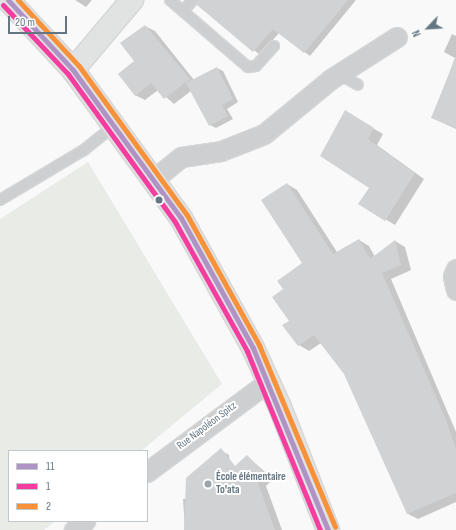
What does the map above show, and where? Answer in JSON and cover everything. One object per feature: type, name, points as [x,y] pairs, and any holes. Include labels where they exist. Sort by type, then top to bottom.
[{"type":"main road","points":[[8,0],[73,70],[115,125],[154,179],[219,283],[268,381],[328,530]]},
{"type":"main road","points":[[73,70],[132,0]]},
{"type":"street","points":[[154,179],[181,156],[221,151],[264,134],[331,79],[397,37]]},
{"type":"street","points":[[456,269],[453,276],[456,290]]},
{"type":"street","name":"Rue Napoléon Spitz","points":[[148,471],[268,381]]},
{"type":"street","points":[[74,530],[85,522]]},
{"type":"lane","points":[[170,0],[248,67],[256,66],[274,46]]},
{"type":"lane","points":[[183,11],[193,0]]},
{"type":"lane","points":[[331,79],[342,76],[358,85]]},
{"type":"lane","points":[[0,200],[84,150],[115,125]]},
{"type":"shaded area","points":[[88,162],[222,384],[142,450],[8,450],[8,522],[54,522],[44,530],[0,530],[0,219]]},
{"type":"building","points":[[199,0],[348,0],[304,53],[273,29],[253,52],[197,5]]},
{"type":"building","points":[[145,25],[190,79],[164,99],[151,83],[135,96],[118,74],[134,61],[120,43]]},
{"type":"building","points":[[456,57],[456,128],[431,118]]},
{"type":"building","points":[[217,67],[233,99],[222,105],[228,116],[209,126],[186,83]]},
{"type":"building","points":[[345,110],[374,128],[368,139],[415,173],[385,221],[358,204],[369,188],[320,156]]},
{"type":"building","points":[[287,183],[333,254],[359,239],[370,259],[395,240],[401,265],[382,273],[446,420],[456,449],[456,493],[407,514],[344,374],[314,335],[298,346],[282,325],[289,321],[272,297],[283,289],[277,281],[302,263],[261,200]]},
{"type":"building","points":[[221,448],[235,466],[247,455],[264,473],[257,480],[275,530],[184,530],[186,478]]},
{"type":"transit line","name":"11","points":[[8,0],[73,70],[181,218],[253,348],[328,530]]},
{"type":"transit line","name":"2","points":[[18,0],[79,66],[187,215],[259,345],[335,527]]},
{"type":"transit line","name":"1","points":[[3,5],[68,74],[175,222],[247,351],[320,530]]},
{"type":"place","name":"École élémentaire To'ata","points":[[208,484]]}]
